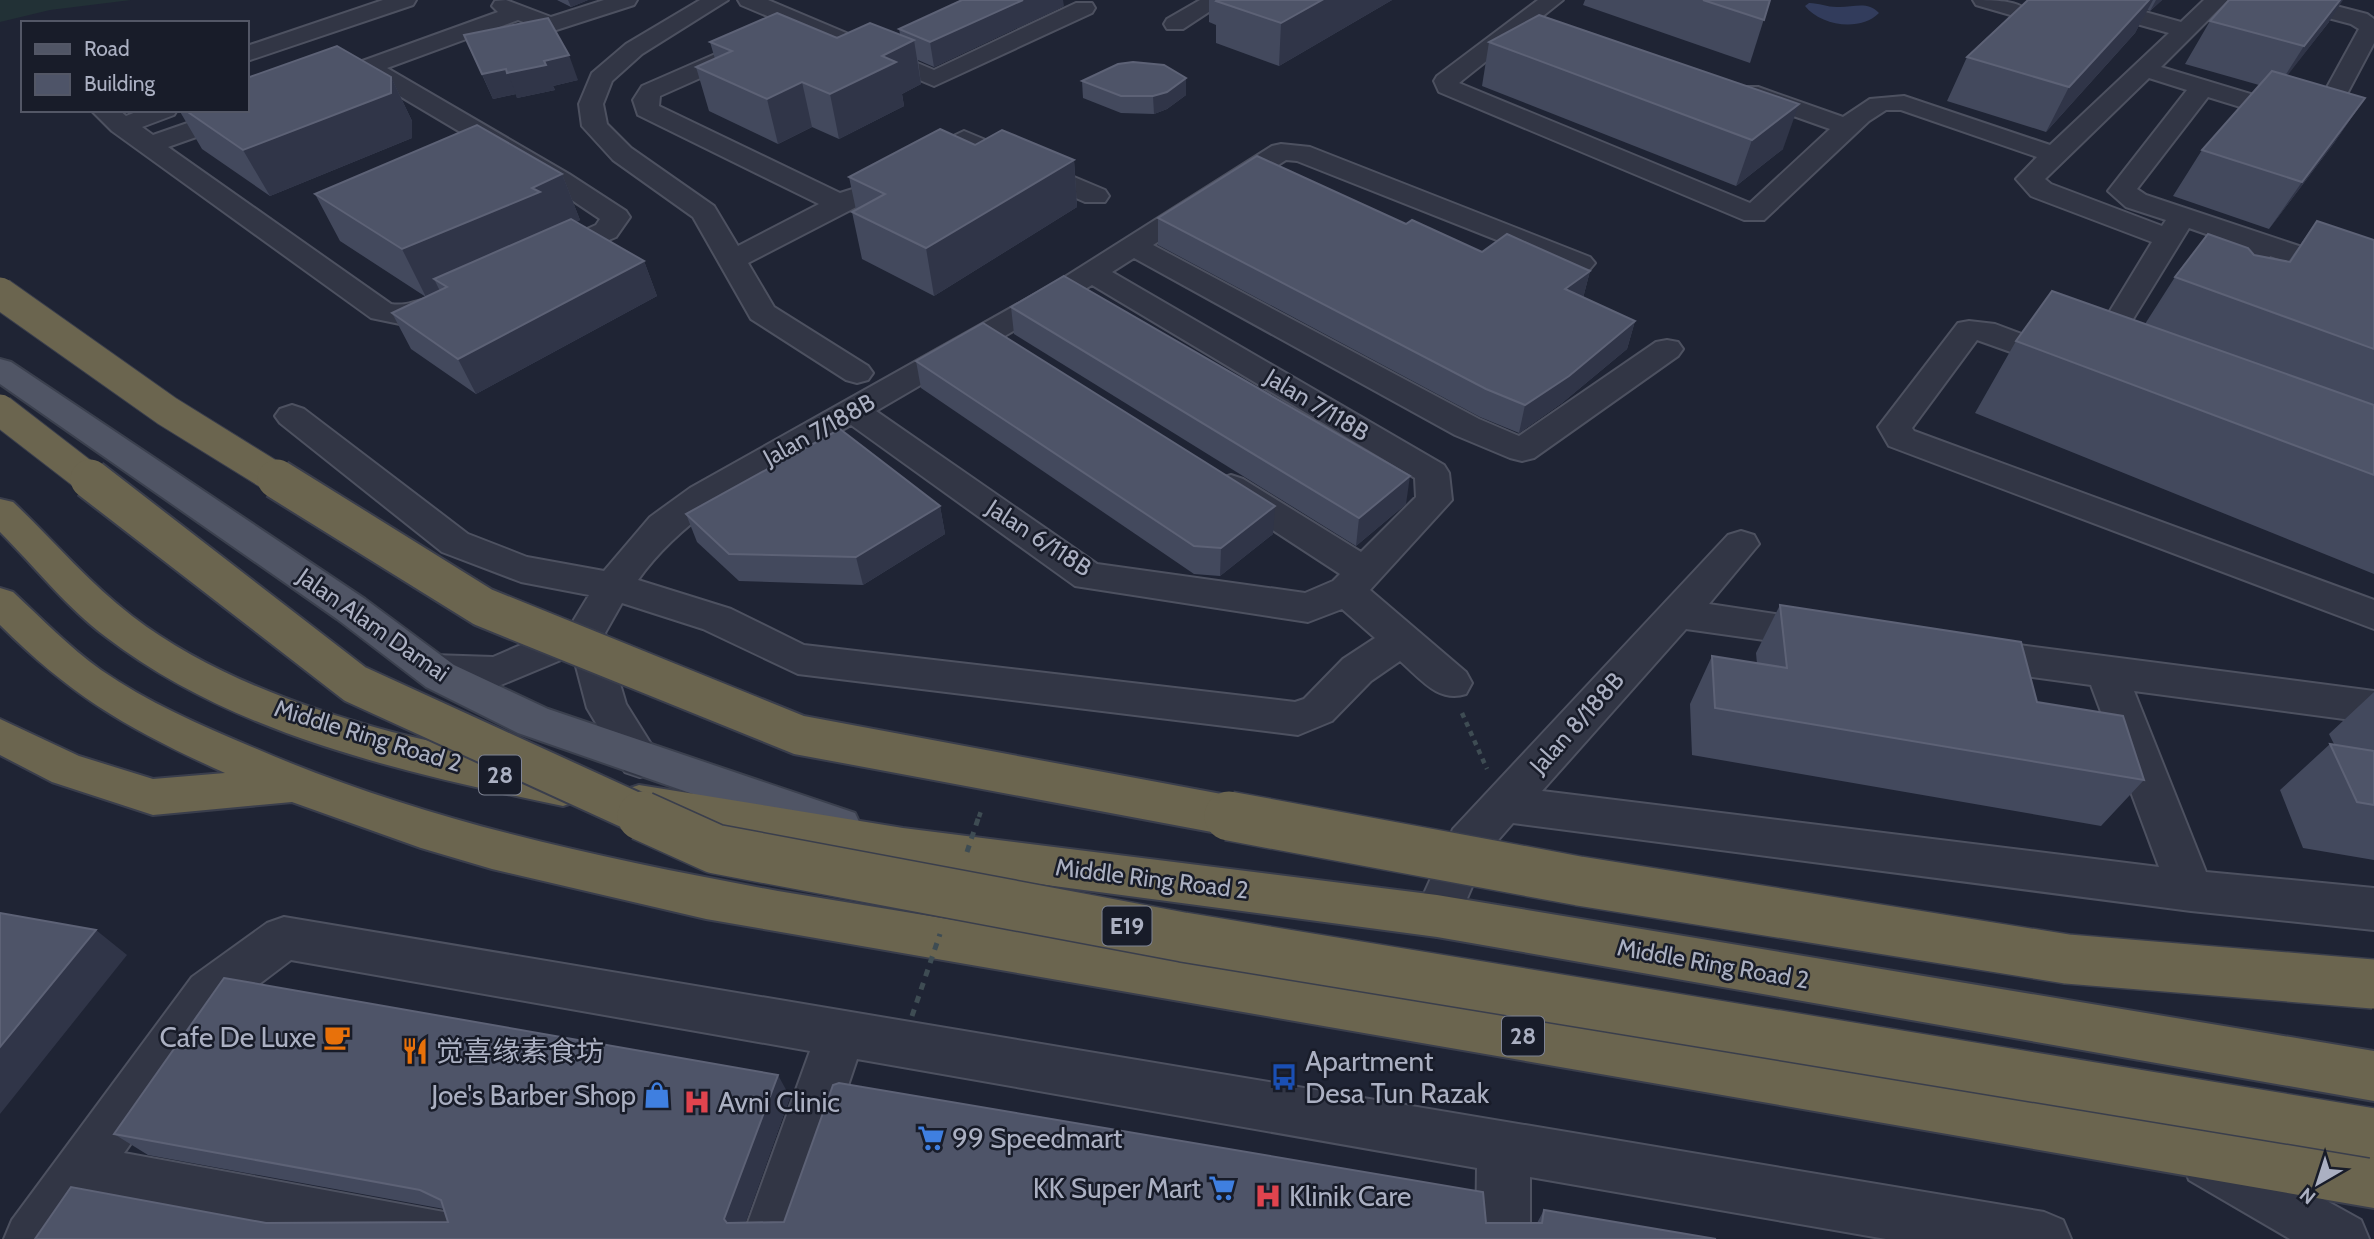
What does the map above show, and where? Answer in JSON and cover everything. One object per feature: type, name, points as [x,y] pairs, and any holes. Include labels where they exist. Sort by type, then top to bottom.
[{"type":"highway","points":[[0,293],[167,411],[483,607],[799,735],[1579,881],[2040,954],[2374,984]]},
{"type":"highway","name":"E19","points":[[0,411],[355,684],[715,849],[1183,937],[2374,1133]]},
{"type":"highway","name":"Middle Ring Road 2","points":[[0,511],[120,628],[187,670],[255,701],[398,749],[530,782],[904,846],[1437,916],[2374,1076]]},
{"type":"highway","name":"28","points":[[0,602],[65,664],[99,689],[153,721],[291,785],[424,830],[515,856],[672,892],[2374,1181]]},
{"type":"highway","points":[[0,736],[67,770],[153,797],[291,785]]},
{"type":"main road","name":"Jalan Alam Damai","points":[[0,369],[351,609],[433,670],[533,721],[640,760],[904,846]]},
{"type":"street","points":[[248,54],[405,0]]},
{"type":"street","points":[[489,0],[550,25],[626,0]]},
{"type":"street","points":[[530,265],[606,231],[616,217],[591,167],[595,126],[591,104],[601,78],[634,49],[682,18],[717,0]]},
{"type":"street","points":[[749,0],[934,79],[1084,8],[1064,0]]},
{"type":"street","points":[[1175,24],[1216,0]]},
{"type":"street","points":[[1984,0],[2014,9]]},
{"type":"street","points":[[2077,0],[2185,30]]},
{"type":"street","points":[[2217,0],[2029,179],[2034,187],[2175,228],[2263,244],[2374,281]]},
{"type":"street","points":[[2144,69],[2305,119],[2322,119],[2371,27],[2359,19],[2287,0]]},
{"type":"street","points":[[1560,24],[1543,8],[1446,81],[1448,87],[1754,214],[1870,105],[1884,101],[1904,103],[2056,155]]},
{"type":"street","points":[[329,81],[516,13]]},
{"type":"street","points":[[1502,37],[1528,46]]},
{"type":"street","points":[[824,57],[769,39],[652,91],[645,100],[647,110],[841,204]]},
{"type":"street","points":[[847,68],[836,62],[888,39]]},
{"type":"street","points":[[368,67],[591,167],[704,212],[762,313],[857,373]]},
{"type":"street","points":[[1729,85],[1847,127]]},
{"type":"street","points":[[2175,228],[2122,191],[2202,88]]},
{"type":"street","points":[[248,110],[265,104]]},
{"type":"street","points":[[112,118],[152,112]]},
{"type":"street","points":[[150,145],[243,112]]},
{"type":"street","points":[[112,118],[382,312],[400,315],[429,310],[467,293]]},
{"type":"street","points":[[730,261],[964,139],[1095,196]]},
{"type":"street","points":[[1796,142],[1821,151]]},
{"type":"street","name":"Jalan 7/188B","points":[[586,633],[613,586],[663,526],[702,496],[1092,273],[1276,154],[1287,151],[1301,153],[1580,262]]},
{"type":"street","points":[[2169,357],[2122,338],[2113,328],[2175,228]]},
{"type":"street","points":[[2233,294],[2263,244]]},
{"type":"street","points":[[1133,246],[1467,427],[1522,450],[1667,349]]},
{"type":"street","name":"Jalan 7/118B","points":[[1092,273],[1432,473],[1434,500],[1356,581]]},
{"type":"street","points":[[2088,370],[1984,331],[1969,330],[1895,426],[1901,438],[2374,615]]},
{"type":"street","points":[[988,334],[1024,356]]},
{"type":"street","name":"Jalan 6/118B","points":[[853,411],[1088,576],[1308,608],[1356,581]]},
{"type":"street","points":[[292,416],[455,543],[521,569],[613,586],[717,619],[798,659],[1298,719],[1318,710],[1357,670],[1403,639]]},
{"type":"street","points":[[1200,468],[1356,581],[1403,639],[1451,683]]},
{"type":"street","name":"Jalan 8/188B","points":[[1437,916],[1469,842],[1741,544]]},
{"type":"street","points":[[1677,614],[1857,639]]},
{"type":"street","points":[[433,670],[496,672],[586,633],[607,708],[640,760]]},
{"type":"street","points":[[1940,650],[2374,706]]},
{"type":"street","points":[[2106,673],[2191,891]]},
{"type":"street","points":[[1504,804],[2191,891],[2374,909]]},
{"type":"street","points":[[31,1239],[209,993],[284,938],[2044,1239]]},
{"type":"street","points":[[769,1239],[841,1033]]},
{"type":"street","points":[[1503,1239],[1504,1147]]},
{"type":"street","points":[[2183,1147],[2342,1239]]},
{"type":"street","points":[[79,1172],[444,1239]]},
{"type":"path","points":[[1451,683],[1470,733],[1504,804]]},
{"type":"shaded area","points":[[0,0],[131,0],[50,10],[0,22]]},
{"type":"water","points":[[1809,3],[1833,7],[1864,6],[1879,13],[1862,23],[1841,24],[1812,13],[1805,6]]},
{"type":"building","points":[[962,0],[1023,0],[930,42],[899,29]]},
{"type":"building","points":[[1217,0],[1322,0],[1281,23]]},
{"type":"building","points":[[1703,0],[1770,0],[1764,20]]},
{"type":"building","points":[[2028,0],[2149,0],[2069,87],[1967,57]]},
{"type":"building","points":[[2229,0],[2340,0],[2304,46],[2210,21]]},
{"type":"building","points":[[777,13],[837,38],[870,23],[914,40],[882,56],[896,62],[830,94],[802,82],[767,99],[696,67],[732,51],[710,42]]},
{"type":"building","points":[[1539,15],[1799,104],[1752,140],[1489,42]]},
{"type":"building","points":[[548,18],[569,55],[544,61],[546,65],[507,73],[506,69],[482,74],[464,35]]},
{"type":"building","points":[[337,46],[391,77],[391,93],[243,150],[188,112],[248,112],[248,78]]},
{"type":"building","points":[[1133,62],[1164,65],[1186,78],[1167,92],[1153,96],[1121,96],[1082,81],[1118,64]]},
{"type":"building","points":[[2272,71],[2365,98],[2302,182],[2202,150]]},
{"type":"building","points":[[477,125],[562,174],[532,188],[540,192],[402,249],[315,194]]},
{"type":"building","points":[[940,129],[975,145],[1002,130],[1074,160],[926,248],[852,212],[885,194],[849,177]]},
{"type":"building","points":[[1257,156],[1406,224],[1412,220],[1482,252],[1507,234],[1590,271],[1565,289],[1635,321],[1569,376],[1525,405],[1486,389],[1158,218]]},
{"type":"building","points":[[571,219],[644,261],[458,359],[392,313],[447,287],[434,279]]},
{"type":"building","points":[[2317,221],[2374,240],[2374,349],[2175,277],[2208,234],[2248,248],[2254,255],[2290,262]]},
{"type":"building","points":[[1064,276],[1410,476],[1359,518],[1011,307]]},
{"type":"building","points":[[2052,291],[2374,405],[2374,475],[2016,341]]},
{"type":"building","points":[[983,323],[1275,506],[1221,548],[1194,546],[916,361]]},
{"type":"building","points":[[840,429],[940,506],[856,557],[729,554],[686,514]]},
{"type":"building","points":[[1780,605],[2021,642],[2037,702],[2123,716],[2144,780],[1715,708],[1712,656],[1787,668]]},
{"type":"building","points":[[2330,744],[2374,751],[2374,805],[2357,802]]},
{"type":"building","points":[[0,913],[96,930],[0,1047]]},
{"type":"building","points":[[224,978],[778,1075],[724,1219],[727,1223],[784,1222],[833,1085],[839,1083],[1483,1192],[1486,1223],[1542,1223],[1544,1210],[1716,1239],[35,1239],[71,1187],[266,1223],[448,1222],[441,1200],[420,1190],[114,1134]]},
{"type":"place","name":"Cafe De Luxe","points":[[337,1037]]},
{"type":"place","name":"觉喜缘素食坊","points":[[415,1051]]},
{"type":"place","name":"Apartment Desa Tun Razak","points":[[1284,1077]]},
{"type":"place","name":"Joe's Barber Shop","points":[[657,1095]]},
{"type":"place","name":"Avni Clinic","points":[[697,1102]]},
{"type":"place","name":"99 Speedmart","points":[[931,1138]]},
{"type":"place","name":"KK Super Mart","points":[[1222,1188]]},
{"type":"place","name":"Klinik Care","points":[[1268,1196]]}]
